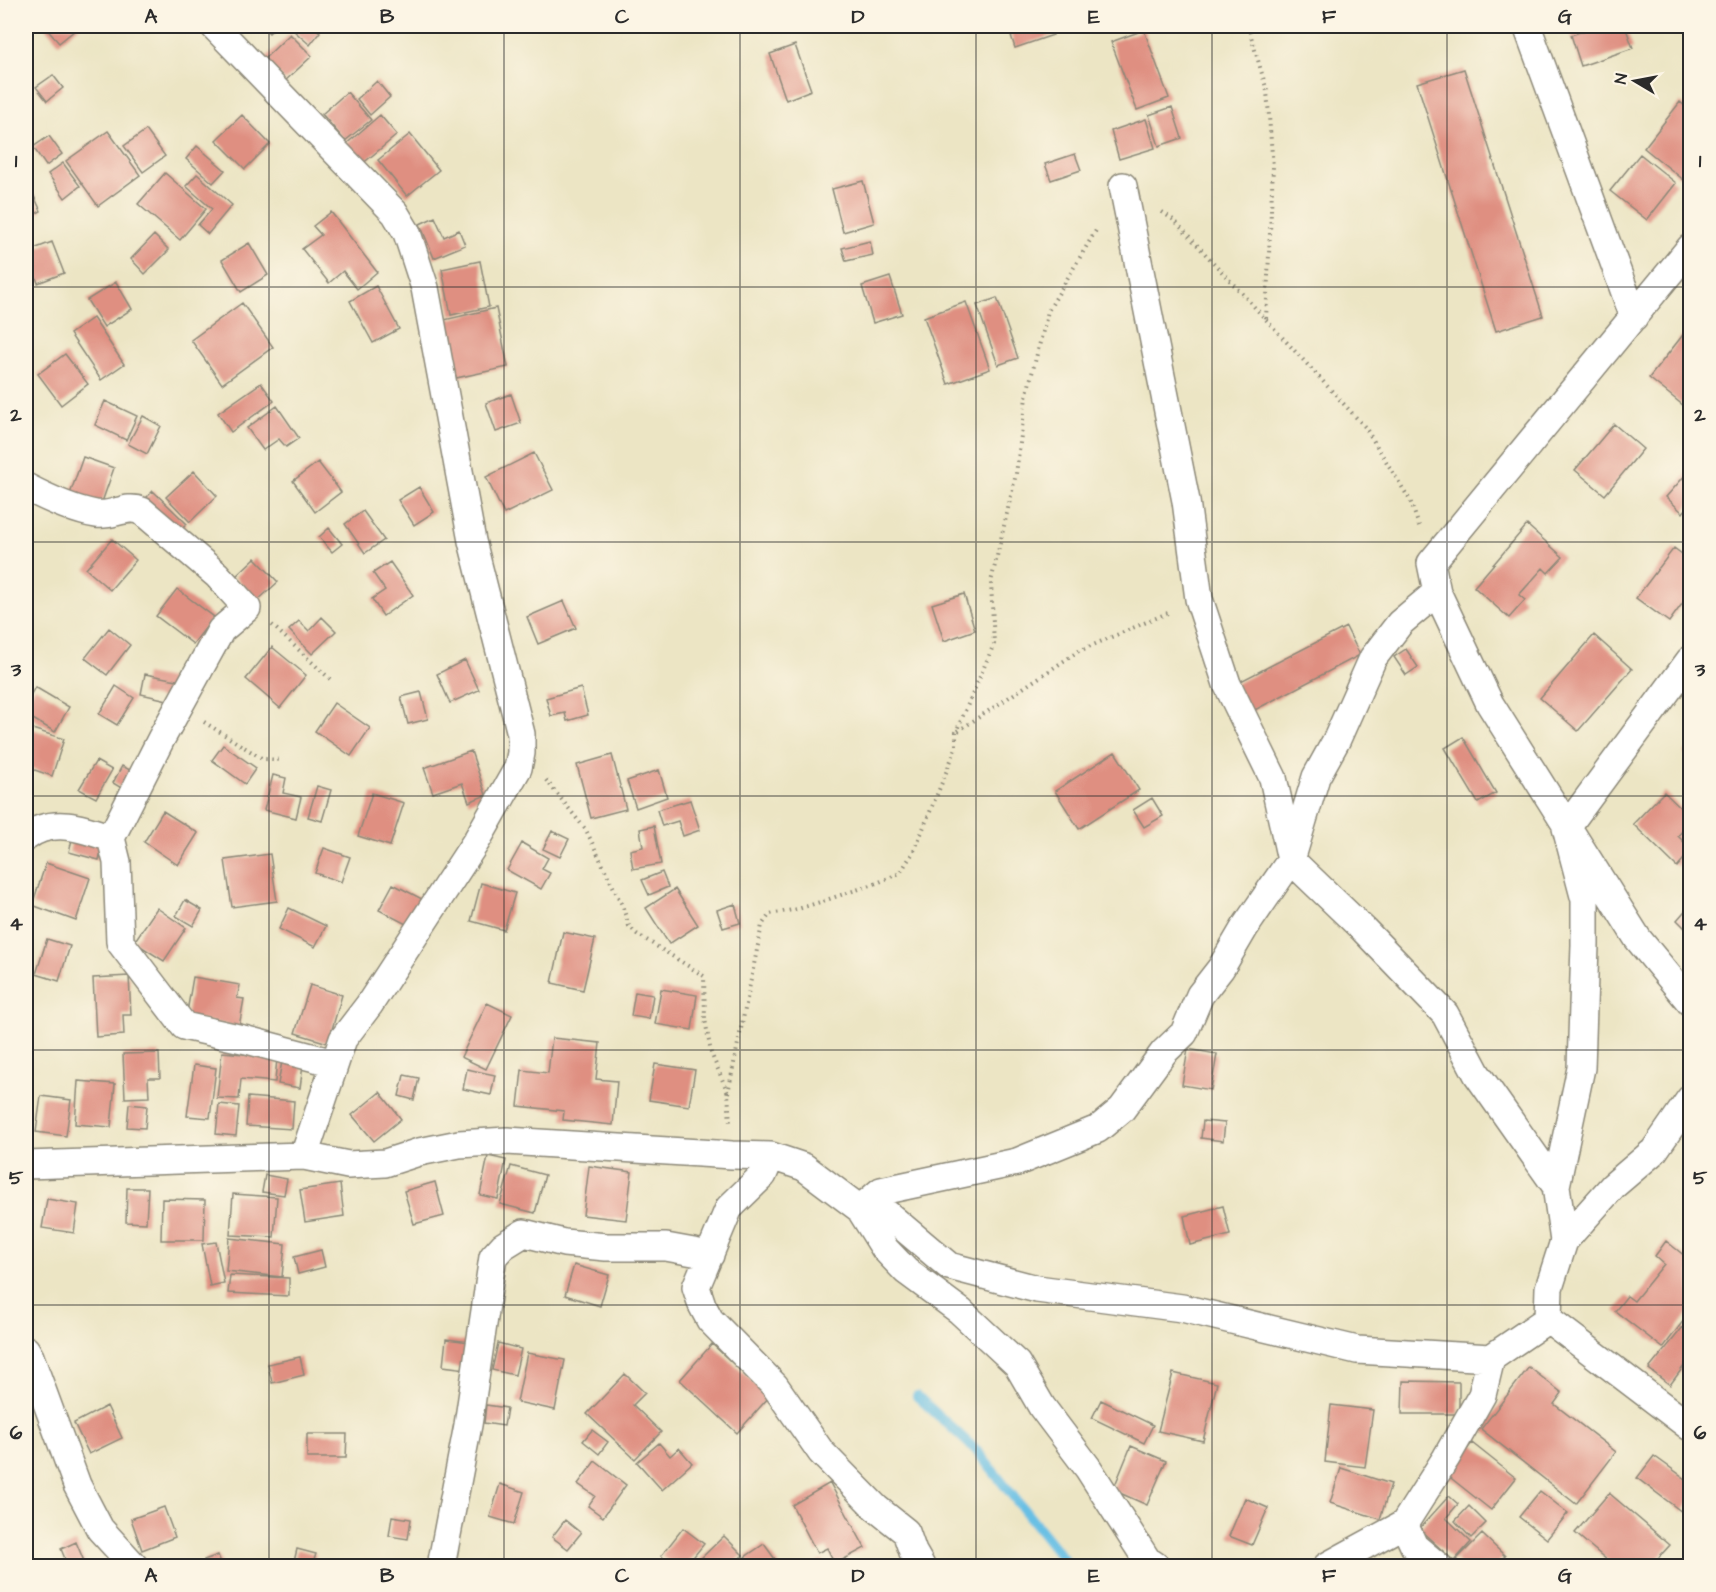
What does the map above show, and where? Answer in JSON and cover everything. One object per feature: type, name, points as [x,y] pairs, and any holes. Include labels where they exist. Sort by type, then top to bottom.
[{"type":"street","points":[[214,26],[395,213],[407,233],[425,288],[472,541],[521,734],[518,768],[477,840],[369,1005],[343,1039],[304,1156]]},
{"type":"street","points":[[1527,26],[1634,317]]},
{"type":"street","points":[[1123,186],[1186,501],[1199,600],[1227,684],[1273,778],[1291,860],[1372,938],[1445,1014],[1477,1074],[1556,1186]]},
{"type":"street","points":[[1690,248],[1431,562],[1437,592],[1490,704],[1638,939],[1690,1002]]},
{"type":"street","points":[[26,487],[97,515],[134,508],[142,511],[217,575],[248,608],[221,630],[111,838],[117,862],[120,942],[184,1026],[247,1040],[334,1064]]},
{"type":"street","points":[[860,1209],[881,1191],[1017,1162],[1098,1129],[1122,1109],[1164,1052],[1184,1034],[1200,995],[1221,968],[1245,927],[1291,860],[1316,777],[1337,739],[1373,658],[1400,623],[1437,592]]},
{"type":"street","points":[[1566,828],[1690,660]]},
{"type":"street","points":[[26,837],[59,824],[111,838]]},
{"type":"street","points":[[1564,1241],[1556,1186],[1581,1068],[1585,900],[1566,828]]},
{"type":"street","points":[[1548,1319],[1549,1288],[1564,1241],[1613,1186],[1654,1151],[1690,1099]]},
{"type":"street","points":[[26,1165],[304,1156],[348,1165],[385,1163],[419,1152],[459,1144],[507,1141],[771,1156],[804,1167],[860,1209],[885,1249],[906,1272],[960,1311],[1017,1364],[1042,1407],[1088,1468],[1149,1564]]},
{"type":"street","points":[[771,1156],[763,1174],[729,1208],[696,1287],[702,1305],[710,1320],[775,1386],[821,1452],[876,1508],[906,1532],[921,1566]]},
{"type":"street","points":[[860,1209],[886,1213],[949,1266],[1036,1289],[1182,1308],[1357,1350],[1491,1358],[1548,1319]]},
{"type":"street","points":[[441,1566],[468,1425],[493,1257],[503,1246],[524,1233],[564,1243],[606,1247],[666,1247],[710,1255]]},
{"type":"street","points":[[1548,1319],[1690,1427]]},
{"type":"street","points":[[26,1350],[77,1485],[100,1528],[134,1566]]},
{"type":"street","points":[[1327,1566],[1404,1524],[1482,1395],[1491,1358]]},
{"type":"street","points":[[1404,1524],[1414,1545],[1438,1566]]},
{"type":"path","points":[[1248,26],[1267,91],[1273,167],[1266,319]]},
{"type":"path","points":[[732,1155],[728,1093],[762,925],[771,914],[809,905],[877,883],[900,873],[914,851],[956,748],[956,732],[994,644],[991,582],[1016,474],[1026,397],[1047,312],[1123,186],[1175,221],[1365,427],[1410,500],[1431,562]]},
{"type":"path","points":[[956,732],[1079,651],[1199,600]]},
{"type":"path","points":[[248,608],[279,630],[330,679]]},
{"type":"path","points":[[181,702],[207,724],[253,754],[263,759],[283,760]]},
{"type":"path","points":[[521,753],[555,790],[586,830],[622,905],[629,926],[637,934],[704,976],[705,1019],[711,1053],[728,1093]]},
{"type":"building","points":[[44,26],[80,26],[59,43]]},
{"type":"building","points":[[261,26],[276,26],[269,33]]},
{"type":"building","points":[[296,26],[312,26],[320,32],[310,45],[293,30]]},
{"type":"building","points":[[1008,26],[1050,26],[1053,35],[1015,48]]},
{"type":"building","points":[[1600,26],[1625,26],[1633,48],[1581,66],[1571,35]]},
{"type":"building","points":[[1144,30],[1169,98],[1137,110],[1111,42]]},
{"type":"building","points":[[290,34],[312,56],[285,81],[264,59]]},
{"type":"building","points":[[795,45],[811,90],[786,100],[770,54]]},
{"type":"building","points":[[1464,69],[1543,316],[1496,331],[1417,83]]},
{"type":"building","points":[[53,75],[63,88],[47,101],[36,87]]},
{"type":"building","points":[[377,81],[390,97],[370,115],[357,99]]},
{"type":"building","points":[[347,92],[371,120],[345,141],[322,114]]},
{"type":"building","points":[[1680,102],[1690,110],[1690,185],[1644,148]]},
{"type":"building","points":[[1172,107],[1182,138],[1159,146],[1149,115]]},
{"type":"building","points":[[242,115],[270,144],[245,169],[216,140]]},
{"type":"building","points":[[380,115],[397,135],[361,165],[345,145]]},
{"type":"building","points":[[1146,119],[1155,148],[1119,159],[1111,131]]},
{"type":"building","points":[[146,130],[165,156],[143,172],[124,146]]},
{"type":"building","points":[[108,131],[140,175],[98,206],[66,161]]},
{"type":"building","points":[[410,134],[439,170],[407,196],[378,160]]},
{"type":"building","points":[[49,136],[62,154],[46,166],[33,147]]},
{"type":"building","points":[[197,146],[225,170],[213,183],[186,159]]},
{"type":"building","points":[[1075,154],[1081,170],[1051,180],[1045,164]]},
{"type":"building","points":[[1640,154],[1676,183],[1647,220],[1610,191]]},
{"type":"building","points":[[63,163],[80,186],[65,198],[48,174]]},
{"type":"building","points":[[165,173],[206,209],[180,240],[138,204]]},
{"type":"building","points":[[197,174],[232,205],[208,234],[198,225],[212,209],[186,186]]},
{"type":"building","points":[[26,178],[32,191],[26,195]]},
{"type":"building","points":[[863,181],[874,223],[843,232],[832,189]]},
{"type":"building","points":[[33,194],[41,211],[26,219],[26,198]]},
{"type":"building","points":[[331,212],[377,272],[357,289],[343,271],[329,283],[302,249],[321,235],[313,226]]},
{"type":"building","points":[[435,217],[444,237],[459,230],[465,245],[434,258],[420,224]]},
{"type":"building","points":[[154,235],[169,250],[145,274],[131,259]]},
{"type":"building","points":[[870,241],[873,255],[846,261],[842,248]]},
{"type":"building","points":[[52,242],[64,273],[38,283],[26,252]]},
{"type":"building","points":[[249,243],[268,275],[241,292],[222,260]]},
{"type":"building","points":[[480,261],[489,307],[451,315],[442,269]]},
{"type":"building","points":[[890,277],[902,314],[873,323],[862,286]]},
{"type":"building","points":[[116,282],[132,309],[104,327],[87,300]]},
{"type":"building","points":[[376,286],[399,329],[373,343],[350,301]]},
{"type":"building","points":[[997,298],[1018,358],[998,365],[977,305]]},
{"type":"building","points":[[966,302],[990,369],[948,384],[924,317]]},
{"type":"building","points":[[242,303],[273,347],[222,384],[191,340]]},
{"type":"building","points":[[496,308],[508,367],[456,378],[444,320]]},
{"type":"building","points":[[93,318],[124,364],[101,380],[70,334]]},
{"type":"building","points":[[1690,326],[1690,378],[1686,383],[1690,387],[1690,398],[1684,406],[1649,378]]},
{"type":"building","points":[[65,354],[88,384],[61,405],[38,374]]},
{"type":"building","points":[[261,383],[274,401],[231,432],[218,413]]},
{"type":"building","points":[[511,394],[521,423],[496,432],[486,403]]},
{"type":"building","points":[[105,401],[137,416],[126,440],[95,425]]},
{"type":"building","points":[[277,406],[299,438],[286,447],[279,439],[263,450],[247,428]]},
{"type":"building","points":[[143,416],[161,426],[147,454],[128,444]]},
{"type":"building","points":[[1614,424],[1643,449],[1605,495],[1575,470]]},
{"type":"building","points":[[534,453],[553,490],[504,514],[486,477]]},
{"type":"building","points":[[83,457],[114,468],[101,505],[70,494]]},
{"type":"building","points":[[318,462],[341,492],[315,512],[293,481]]},
{"type":"building","points":[[194,471],[217,496],[190,522],[166,497]]},
{"type":"building","points":[[1688,472],[1690,474],[1690,504],[1683,513],[1666,497]]},
{"type":"building","points":[[419,487],[434,512],[414,525],[398,500]]},
{"type":"building","points":[[153,491],[187,524],[175,535],[142,502]]},
{"type":"building","points":[[363,511],[384,540],[365,553],[345,524]]},
{"type":"building","points":[[1527,525],[1563,557],[1548,573],[1543,568],[1519,595],[1525,600],[1509,618],[1474,587]]},
{"type":"building","points":[[329,528],[342,544],[332,552],[319,537]]},
{"type":"building","points":[[112,539],[136,560],[110,590],[86,569]]},
{"type":"building","points":[[1674,548],[1690,560],[1690,593],[1669,622],[1636,598]]},
{"type":"building","points":[[255,558],[278,582],[257,601],[235,577]]},
{"type":"building","points":[[390,562],[413,595],[383,616],[372,599],[385,590],[373,573]]},
{"type":"building","points":[[177,589],[214,617],[193,644],[156,616]]},
{"type":"building","points":[[964,594],[975,630],[944,641],[932,604]]},
{"type":"building","points":[[564,601],[576,628],[538,644],[527,617]]},
{"type":"building","points":[[322,617],[336,631],[312,654],[289,630],[299,621],[309,631]]},
{"type":"building","points":[[1346,627],[1360,655],[1249,713],[1235,684]]},
{"type":"building","points":[[109,628],[130,645],[107,675],[85,658]]},
{"type":"building","points":[[1594,635],[1632,669],[1578,731],[1540,698]]},
{"type":"building","points":[[272,647],[306,675],[280,708],[246,679]]},
{"type":"building","points":[[1406,649],[1418,667],[1406,675],[1394,657]]},
{"type":"building","points":[[465,660],[479,690],[450,703],[437,674]]},
{"type":"building","points":[[145,674],[177,680],[172,701],[141,694]]},
{"type":"building","points":[[116,686],[134,698],[117,725],[99,714]]},
{"type":"building","points":[[35,687],[69,707],[55,732],[26,715],[26,703]]},
{"type":"building","points":[[581,688],[588,715],[567,721],[565,713],[551,716],[546,698]]},
{"type":"building","points":[[421,692],[428,719],[408,724],[401,697]]},
{"type":"building","points":[[334,703],[370,728],[351,756],[315,731]]},
{"type":"building","points":[[26,727],[64,739],[52,776],[26,767]]},
{"type":"building","points":[[1463,737],[1496,793],[1478,803],[1445,748]]},
{"type":"building","points":[[223,745],[256,768],[245,784],[212,760]]},
{"type":"building","points":[[1690,746],[1690,758],[1684,753]]},
{"type":"building","points":[[471,751],[486,795],[469,802],[462,783],[433,793],[424,768]]},
{"type":"building","points":[[1115,752],[1139,790],[1079,829],[1055,791]]},
{"type":"building","points":[[612,755],[626,809],[591,818],[577,765]]},
{"type":"building","points":[[96,761],[112,770],[96,798],[79,789]]},
{"type":"building","points":[[122,766],[138,774],[128,792],[113,783]]},
{"type":"building","points":[[659,770],[667,797],[636,808],[627,781]]},
{"type":"building","points":[[273,775],[286,778],[283,793],[301,797],[296,818],[264,810]]},
{"type":"building","points":[[317,786],[331,790],[322,821],[308,817]]},
{"type":"building","points":[[1664,792],[1690,817],[1690,822],[1678,836],[1690,848],[1690,852],[1677,867],[1633,824]]},
{"type":"building","points":[[372,793],[404,803],[390,846],[358,836]]},
{"type":"building","points":[[1152,798],[1163,816],[1144,827],[1133,810]]},
{"type":"building","points":[[690,800],[700,830],[683,836],[678,821],[662,826],[657,810]]},
{"type":"building","points":[[163,811],[198,833],[178,865],[144,842]]},
{"type":"building","points":[[654,826],[661,864],[633,869],[630,850],[643,847],[640,829]]},
{"type":"building","points":[[74,831],[104,838],[99,860],[69,852]]},
{"type":"building","points":[[552,831],[569,839],[560,857],[543,849]]},
{"type":"building","points":[[522,843],[548,858],[542,869],[550,873],[541,889],[507,870]]},
{"type":"building","points":[[324,848],[350,857],[341,882],[315,873]]},
{"type":"building","points":[[270,854],[277,901],[232,907],[225,860]]},
{"type":"building","points":[[46,863],[90,878],[76,921],[32,905]]},
{"type":"building","points":[[662,872],[668,887],[649,895],[642,880]]},
{"type":"building","points":[[481,883],[515,893],[504,930],[471,921]]},
{"type":"building","points":[[393,884],[422,899],[408,925],[379,910]]},
{"type":"building","points":[[675,889],[698,925],[669,944],[646,908]]},
{"type":"building","points":[[185,900],[202,910],[193,926],[176,916]]},
{"type":"building","points":[[735,904],[740,923],[723,928],[717,910]]},
{"type":"building","points":[[1690,905],[1690,933],[1677,920]]},
{"type":"building","points":[[157,908],[186,928],[164,961],[134,942]]},
{"type":"building","points":[[289,908],[326,926],[315,947],[279,929]]},
{"type":"building","points":[[563,932],[595,939],[583,990],[552,983]]},
{"type":"building","points":[[47,939],[70,946],[59,981],[36,974]]},
{"type":"building","points":[[129,976],[131,1015],[123,1015],[124,1035],[96,1037],[93,978]]},
{"type":"building","points":[[193,977],[240,985],[237,998],[244,999],[239,1027],[186,1018]]},
{"type":"building","points":[[310,985],[342,995],[328,1043],[295,1033]]},
{"type":"building","points":[[661,989],[697,995],[692,1030],[655,1024]]},
{"type":"building","points":[[635,992],[653,995],[649,1019],[631,1016]]},
{"type":"building","points":[[487,1003],[512,1015],[486,1069],[461,1057]]},
{"type":"building","points":[[552,1038],[600,1043],[596,1079],[617,1081],[613,1125],[563,1120],[564,1111],[518,1106],[522,1070],[548,1073]]},
{"type":"building","points":[[1188,1049],[1217,1054],[1211,1090],[1182,1085]]},
{"type":"building","points":[[222,1052],[277,1057],[275,1082],[241,1079],[239,1099],[217,1098]]},
{"type":"building","points":[[159,1053],[160,1078],[148,1078],[149,1097],[125,1098],[123,1054]]},
{"type":"building","points":[[282,1061],[303,1065],[300,1088],[278,1084]]},
{"type":"building","points":[[655,1064],[695,1070],[689,1106],[649,1100]]},
{"type":"building","points":[[194,1065],[216,1068],[210,1118],[187,1116]]},
{"type":"building","points":[[467,1069],[495,1075],[491,1095],[463,1089]]},
{"type":"building","points":[[404,1075],[419,1078],[414,1100],[399,1096]]},
{"type":"building","points":[[78,1081],[115,1084],[111,1127],[75,1124]]},
{"type":"building","points":[[380,1092],[401,1119],[374,1141],[352,1115]]},
{"type":"building","points":[[41,1096],[71,1100],[66,1136],[36,1132]]},
{"type":"building","points":[[248,1097],[294,1101],[292,1129],[246,1126]]},
{"type":"building","points":[[129,1104],[147,1106],[145,1128],[127,1127]]},
{"type":"building","points":[[219,1104],[239,1106],[236,1136],[216,1134]]},
{"type":"building","points":[[1203,1121],[1225,1123],[1223,1141],[1201,1138]]},
{"type":"building","points":[[488,1156],[506,1160],[498,1199],[480,1195]]},
{"type":"building","points":[[511,1166],[545,1175],[535,1213],[500,1204]]},
{"type":"building","points":[[589,1166],[632,1172],[626,1220],[583,1215]]},
{"type":"building","points":[[265,1175],[287,1179],[284,1195],[262,1192]]},
{"type":"building","points":[[435,1182],[444,1216],[414,1224],[404,1191]]},
{"type":"building","points":[[340,1184],[344,1216],[305,1222],[300,1190]]},
{"type":"building","points":[[127,1188],[148,1188],[146,1223],[126,1222]]},
{"type":"building","points":[[233,1194],[277,1197],[274,1237],[230,1235]]},
{"type":"building","points":[[47,1199],[78,1204],[74,1233],[42,1228]]},
{"type":"building","points":[[162,1199],[205,1200],[204,1240],[161,1240]]},
{"type":"building","points":[[1223,1206],[1230,1235],[1190,1245],[1184,1216]]},
{"type":"building","points":[[229,1238],[285,1244],[282,1277],[226,1271]]},
{"type":"building","points":[[1666,1241],[1690,1260],[1690,1312],[1663,1348],[1615,1311],[1627,1296],[1634,1301],[1664,1264],[1655,1256]]},
{"type":"building","points":[[216,1242],[224,1283],[210,1286],[202,1244]]},
{"type":"building","points":[[321,1250],[325,1267],[298,1274],[294,1257]]},
{"type":"building","points":[[574,1265],[609,1275],[600,1306],[565,1295]]},
{"type":"building","points":[[230,1275],[289,1278],[289,1296],[228,1293]]},
{"type":"building","points":[[1683,1327],[1690,1333],[1690,1358],[1670,1385],[1649,1369]]},
{"type":"building","points":[[446,1339],[470,1342],[466,1369],[443,1366]]},
{"type":"building","points":[[498,1343],[521,1349],[515,1375],[492,1370]]},
{"type":"building","points":[[712,1344],[769,1397],[737,1433],[680,1380]]},
{"type":"building","points":[[527,1353],[565,1360],[555,1410],[517,1402]]},
{"type":"building","points":[[300,1357],[304,1375],[272,1383],[268,1364]]},
{"type":"building","points":[[1529,1367],[1562,1393],[1554,1404],[1616,1452],[1576,1504],[1481,1429]]},
{"type":"building","points":[[1173,1373],[1217,1383],[1203,1441],[1158,1431]]},
{"type":"building","points":[[625,1374],[645,1393],[633,1405],[661,1432],[635,1459],[587,1414]]},
{"type":"building","points":[[1403,1381],[1459,1382],[1459,1414],[1402,1414]]},
{"type":"building","points":[[1101,1400],[1153,1425],[1144,1443],[1092,1418]]},
{"type":"building","points":[[486,1405],[507,1408],[504,1426],[484,1423]]},
{"type":"building","points":[[1331,1405],[1373,1410],[1365,1467],[1325,1462]]},
{"type":"building","points":[[107,1406],[122,1438],[89,1454],[74,1423]]},
{"type":"building","points":[[592,1430],[608,1442],[599,1454],[583,1441]]},
{"type":"building","points":[[307,1434],[347,1434],[346,1458],[307,1458]]},
{"type":"building","points":[[659,1443],[670,1456],[679,1448],[692,1463],[662,1490],[637,1462]]},
{"type":"building","points":[[1472,1443],[1516,1478],[1491,1510],[1447,1475]]},
{"type":"building","points":[[1131,1446],[1166,1461],[1147,1505],[1113,1490]]},
{"type":"building","points":[[1654,1456],[1690,1482],[1690,1500],[1682,1512],[1637,1478]]},
{"type":"building","points":[[595,1461],[626,1485],[603,1517],[588,1506],[595,1496],[578,1484]]},
{"type":"building","points":[[1341,1468],[1391,1484],[1380,1519],[1330,1503]]},
{"type":"building","points":[[830,1483],[865,1548],[835,1564],[827,1548],[817,1553],[792,1505]]},
{"type":"building","points":[[500,1484],[524,1492],[514,1524],[490,1517]]},
{"type":"building","points":[[1540,1491],[1568,1513],[1547,1539],[1519,1517]]},
{"type":"building","points":[[1609,1493],[1670,1545],[1651,1566],[1614,1566],[1575,1533]]},
{"type":"building","points":[[1449,1496],[1458,1504],[1446,1518],[1471,1542],[1454,1561],[1419,1529]]},
{"type":"building","points":[[1245,1498],[1268,1508],[1252,1545],[1229,1536]]},
{"type":"building","points":[[1469,1506],[1486,1523],[1471,1538],[1455,1521]]},
{"type":"building","points":[[164,1507],[175,1537],[142,1550],[131,1519]]},
{"type":"building","points":[[392,1516],[411,1519],[408,1539],[389,1536]]},
{"type":"building","points":[[565,1520],[581,1533],[568,1549],[552,1537]]},
{"type":"building","points":[[683,1528],[704,1544],[686,1566],[675,1566],[661,1556]]},
{"type":"building","points":[[1482,1534],[1505,1556],[1495,1566],[1463,1566],[1456,1560]]},
{"type":"building","points":[[724,1536],[743,1555],[732,1566],[693,1566]]},
{"type":"building","points":[[76,1542],[86,1566],[68,1566],[61,1549]]},
{"type":"building","points":[[764,1544],[780,1566],[752,1566],[745,1557]]},
{"type":"building","points":[[297,1549],[316,1554],[312,1566],[293,1566]]},
{"type":"building","points":[[218,1555],[222,1566],[206,1566],[204,1560]]},
{"type":"building","points":[[822,1560],[825,1566],[811,1566]]},
{"type":"waterway","points":[[917,1396],[976,1450],[1069,1566]]}]
